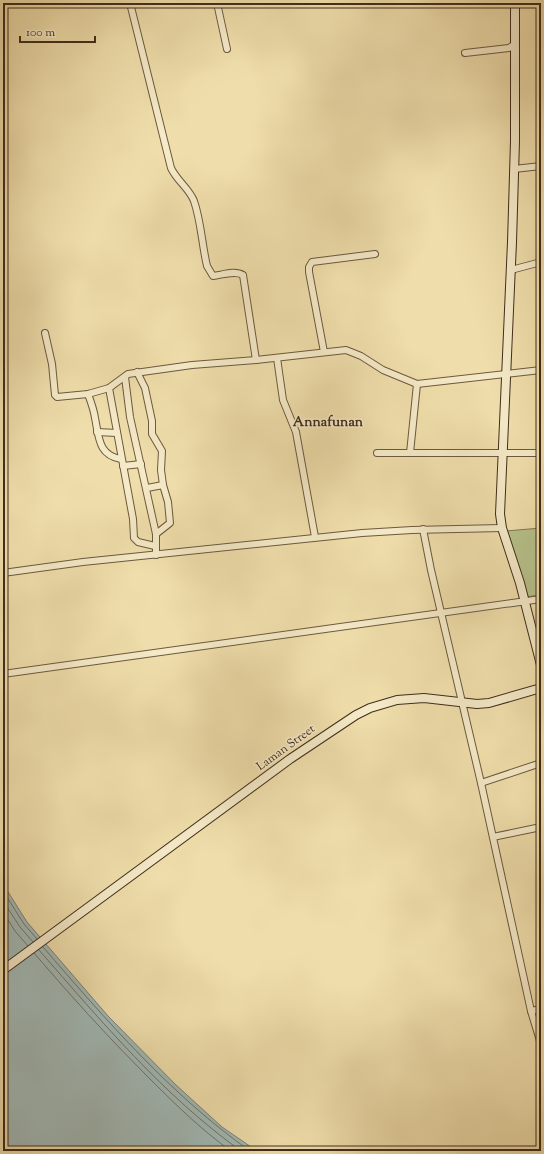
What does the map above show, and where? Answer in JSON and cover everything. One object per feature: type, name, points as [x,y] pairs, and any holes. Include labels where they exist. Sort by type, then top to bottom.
[{"type":"street","points":[[130,3],[171,168],[178,181],[189,191],[194,201],[207,266],[210,273],[213,276],[231,273],[243,275],[256,360]]},
{"type":"street","points":[[217,3],[227,49]]},
{"type":"street","points":[[515,3],[514,169],[511,270],[500,504],[502,528],[541,665]]},
{"type":"street","points":[[465,53],[509,48],[515,44]]},
{"type":"street","points":[[514,169],[541,166]]},
{"type":"street","points":[[324,352],[309,272],[310,265],[312,262],[322,259],[376,254]]},
{"type":"street","points":[[511,270],[541,262]]},
{"type":"street","points":[[45,333],[52,364],[55,394],[61,397],[88,394],[109,388],[128,374],[137,372],[346,350],[360,356],[383,370],[417,384],[541,370]]},
{"type":"street","points":[[277,358],[284,400],[296,432],[315,537]]},
{"type":"street","points":[[137,372],[145,388],[152,421],[152,434],[162,451],[161,470],[163,485],[168,502],[170,523],[156,534]]},
{"type":"street","points":[[125,377],[130,416],[156,534],[156,554]]},
{"type":"street","points":[[410,453],[417,384]]},
{"type":"street","points":[[109,388],[133,519],[134,538],[138,542],[155,546]]},
{"type":"street","points":[[88,394],[100,445],[107,454],[121,459]]},
{"type":"street","points":[[97,432],[117,433]]},
{"type":"street","points":[[377,453],[541,452]]},
{"type":"street","points":[[123,466],[141,464]]},
{"type":"street","points":[[146,488],[163,485]]},
{"type":"street","points":[[3,573],[83,562],[315,537],[423,529],[502,528]]},
{"type":"street","points":[[423,529],[440,613],[481,784],[531,1011],[541,1044]]},
{"type":"street","points":[[3,674],[541,599]]},
{"type":"street","name":"Laman Street","points":[[3,970],[345,721],[370,708],[397,700],[424,698],[477,704],[489,703],[541,688]]},
{"type":"street","points":[[481,784],[541,763]]},
{"type":"street","points":[[493,837],[541,827]]},
{"type":"street","points":[[531,1011],[541,1009]]},
{"type":"green space","points":[[541,528],[541,595],[525,597],[506,531]]},
{"type":"water","points":[[3,884],[27,922],[108,1016],[175,1084],[222,1127],[257,1151],[3,1151]]},
{"type":"district","name":"Annafunan","points":[[328,423]]}]
